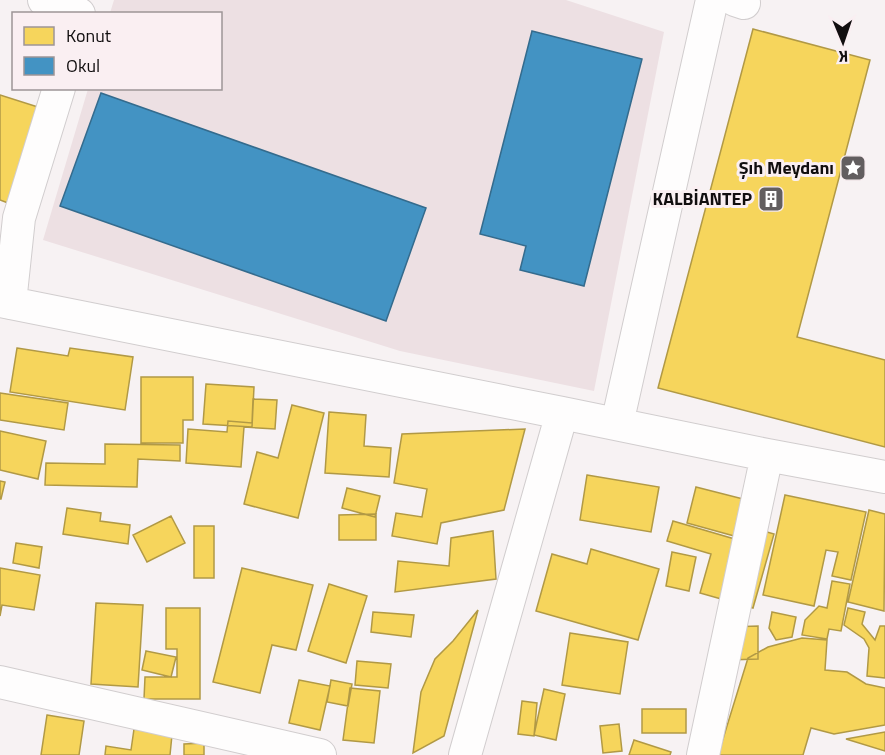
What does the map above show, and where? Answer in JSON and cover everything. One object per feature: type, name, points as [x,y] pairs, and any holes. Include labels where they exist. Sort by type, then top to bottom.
[{"type":"street","points":[[44,0],[76,12]]},
{"type":"street","points":[[616,424],[712,0]]},
{"type":"street","points":[[58,90],[10,214],[5,302],[885,477]]},
{"type":"street","points":[[465,755],[562,413]]},
{"type":"street","points":[[703,755],[767,455]]},
{"type":"street","points":[[0,682],[320,755]]},
{"type":"shaded area","points":[[114,0],[566,0],[664,32],[594,391],[400,351],[43,240],[88,90],[222,90],[222,12],[110,12]]},
{"type":"building: Konut","name":"KALBİANTEP","points":[[753,29],[870,60],[797,337],[885,360],[885,447],[658,388]]},
{"type":"building: Konut","points":[[0,95],[41,108],[8,203],[0,200]]},
{"type":"building: Konut","points":[[17,348],[68,356],[70,348],[133,357],[125,410],[10,392]]},
{"type":"building: Konut","points":[[141,377],[193,377],[193,420],[183,420],[183,443],[141,443]]},
{"type":"building: Konut","points":[[206,384],[254,387],[252,427],[203,424]]},
{"type":"building: Konut","points":[[0,393],[68,403],[64,430],[0,420]]},
{"type":"building: Konut","points":[[253,399],[277,400],[275,429],[244,427],[241,467],[186,463],[188,429],[227,432],[228,421],[252,423]]},
{"type":"building: Konut","points":[[292,405],[324,413],[298,518],[244,504],[257,452],[278,458]]},
{"type":"building: Konut","points":[[329,412],[366,415],[364,446],[391,448],[389,477],[325,473]]},
{"type":"building: Konut","points":[[525,429],[504,510],[441,523],[437,544],[392,536],[396,513],[422,517],[427,489],[394,483],[402,434]]},
{"type":"building: Konut","points":[[0,431],[46,441],[38,479],[0,470]]},
{"type":"building: Konut","points":[[105,444],[180,445],[180,461],[138,459],[137,487],[45,485],[46,463],[105,464]]},
{"type":"building: Konut","points":[[587,475],[659,487],[651,532],[580,520]]},
{"type":"building: Konut","points":[[0,481],[5,482],[1,499],[0,499]]},
{"type":"building: Konut","points":[[696,487],[755,502],[745,539],[687,523]]},
{"type":"building: Konut","points":[[347,488],[380,496],[375,517],[342,508]]},
{"type":"building: Konut","points":[[785,495],[866,512],[851,580],[832,576],[838,552],[826,550],[814,606],[763,595]]},
{"type":"building: Konut","points":[[67,508],[101,513],[100,521],[130,525],[128,544],[63,534]]},
{"type":"building: Konut","points":[[869,510],[885,514],[884,611],[848,602]]},
{"type":"building: Konut","points":[[376,514],[376,540],[339,540],[339,515]]},
{"type":"building: Konut","points":[[171,516],[185,543],[147,562],[133,535]]},
{"type":"building: Konut","points":[[673,521],[745,542],[750,527],[774,534],[753,608],[700,593],[711,554],[667,541]]},
{"type":"building: Konut","points":[[194,526],[214,526],[214,578],[194,578]]},
{"type":"building: Konut","points":[[493,531],[496,579],[395,592],[398,561],[449,566],[451,538]]},
{"type":"building: Konut","points":[[16,543],[42,547],[39,568],[13,563]]},
{"type":"building: Konut","points":[[591,549],[659,569],[638,640],[536,611],[552,554],[587,564]]},
{"type":"building: Konut","points":[[672,552],[696,557],[689,591],[666,586]]},
{"type":"building: Konut","points":[[0,568],[40,575],[34,610],[2,605],[0,616]]},
{"type":"building: Konut","points":[[242,568],[313,585],[296,650],[272,645],[260,693],[213,682]]},
{"type":"building: Konut","points":[[832,581],[850,584],[841,631],[829,629],[827,639],[802,635],[805,620],[819,606],[827,608]]},
{"type":"building: Konut","points":[[329,584],[367,596],[346,663],[308,651]]},
{"type":"building: Konut","points":[[96,603],[143,605],[138,687],[91,684]]},
{"type":"building: Konut","points":[[166,608],[200,608],[200,699],[144,699],[145,677],[177,677],[177,649],[166,649]]},
{"type":"building: Konut","points":[[848,608],[865,612],[862,624],[875,640],[880,626],[885,626],[885,678],[867,676],[869,648],[864,639],[844,625]]},
{"type":"building: Konut","points":[[478,610],[444,736],[413,753],[421,692],[435,659]]},
{"type":"building: Konut","points":[[373,612],[414,615],[411,637],[371,632]]},
{"type":"building: Konut","points":[[772,612],[796,617],[792,637],[776,640],[769,628]]},
{"type":"building: Konut","points":[[758,626],[758,659],[729,660],[729,627]]},
{"type":"building: Konut","points":[[570,633],[628,642],[620,694],[562,685]]},
{"type":"building: Konut","points":[[802,638],[827,640],[825,670],[847,672],[866,684],[885,688],[885,725],[834,734],[811,728],[803,755],[718,755],[748,658],[768,647]]},
{"type":"building: Konut","points":[[146,651],[176,657],[171,677],[142,670]]},
{"type":"building: Konut","points":[[357,661],[391,664],[388,688],[355,685]]},
{"type":"building: Konut","points":[[299,680],[330,686],[320,730],[289,723]]},
{"type":"building: Konut","points":[[331,680],[352,684],[348,706],[327,702]]},
{"type":"building: Konut","points":[[350,688],[380,691],[374,743],[343,740]]},
{"type":"building: Konut","points":[[544,689],[565,694],[556,740],[534,735]]},
{"type":"building: Konut","points":[[522,701],[537,703],[534,736],[518,734]]},
{"type":"building: Konut","points":[[642,709],[686,709],[686,733],[642,733]]},
{"type":"building: Konut","points":[[47,715],[84,721],[79,755],[41,755]]},
{"type":"building: Konut","points":[[619,724],[622,751],[603,753],[600,726]]},
{"type":"building: Konut","points":[[134,729],[172,735],[170,755],[105,755],[106,746],[131,750]]},
{"type":"building: Konut","points":[[885,732],[885,751],[846,739]]},
{"type":"building: Konut","points":[[634,740],[671,752],[670,755],[629,755]]},
{"type":"building: Konut","points":[[204,743],[204,755],[184,755],[184,744]]},
{"type":"building: Okul","points":[[532,31],[642,59],[584,286],[520,270],[526,246],[480,234]]},
{"type":"building: Okul","points":[[101,93],[426,208],[386,321],[60,206]]},
{"type":"place","name":"Şıh Meydanı","points":[[853,168]]},
{"type":"place","name":"KALBİANTEP","points":[[771,199]]}]
